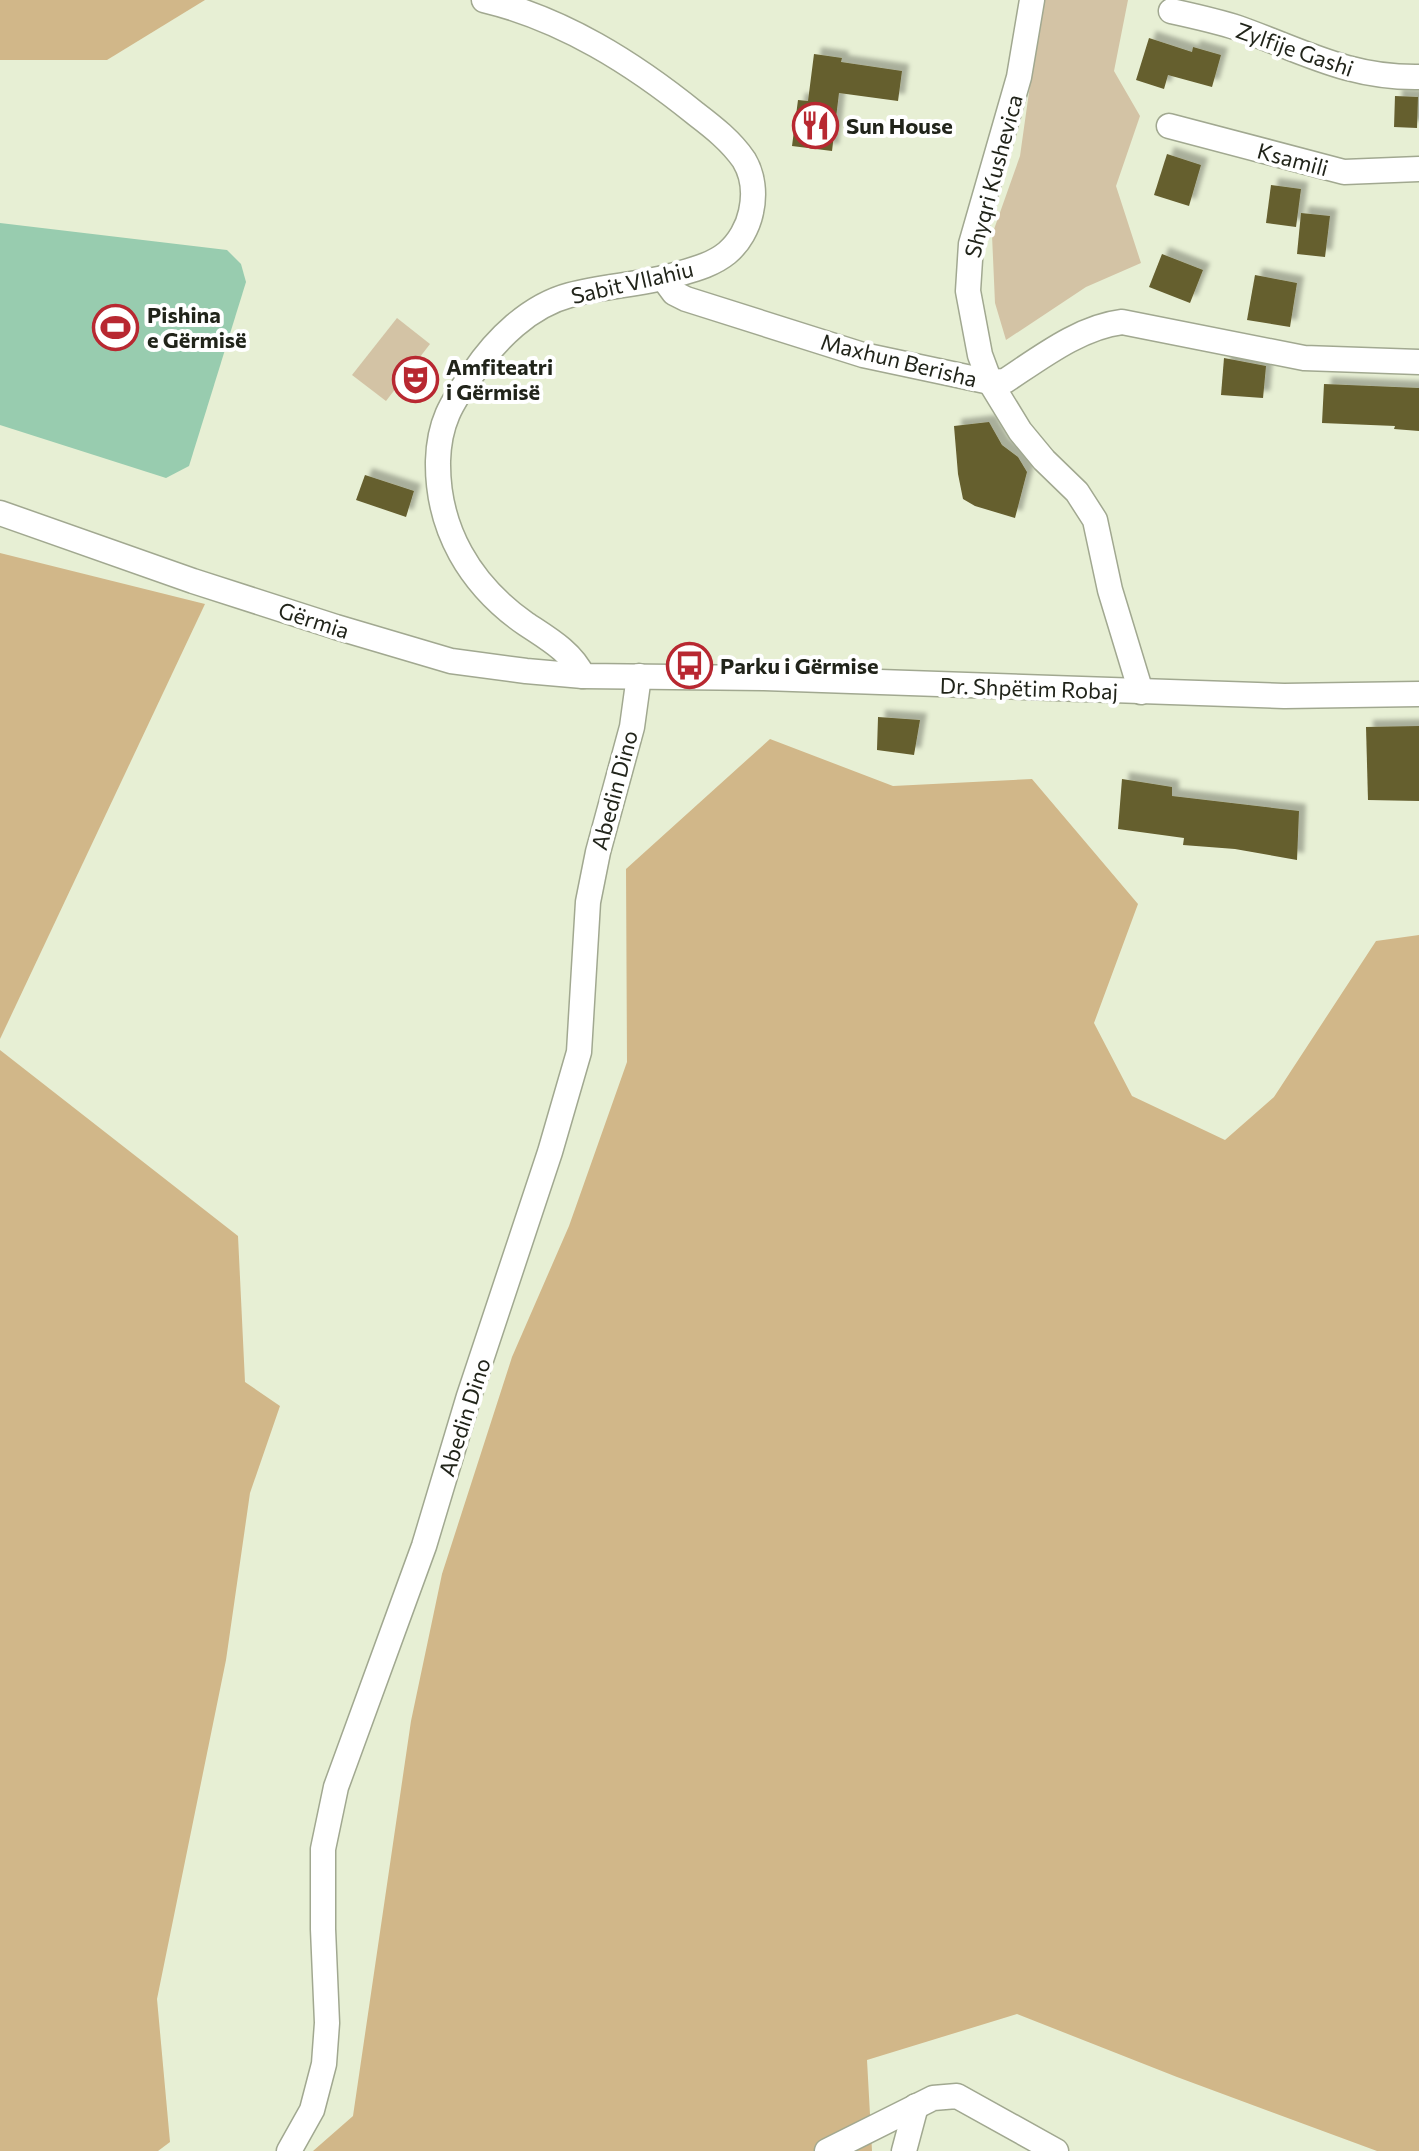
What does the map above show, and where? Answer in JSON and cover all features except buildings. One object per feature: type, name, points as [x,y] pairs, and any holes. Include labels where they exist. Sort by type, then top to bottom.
[{"type":"street","name":"Sabit Vllahiu","points":[[484,0],[559,26],[635,68],[718,131],[745,162],[753,180],[753,204],[740,238],[729,251],[714,262],[663,278],[570,295],[535,310],[488,351],[442,422],[438,462],[444,519],[457,551],[501,607],[563,650],[578,664],[583,676]]},
{"type":"street","name":"Shyqri Kushevica","points":[[1032,0],[1019,77],[971,244],[968,291],[980,355],[990,382],[1020,431],[1077,492],[1095,520],[1110,590],[1141,692]]},
{"type":"street","name":"Zylfije Gashi","points":[[1171,11],[1236,27],[1344,69],[1419,77]]},
{"type":"street","name":"Ksamili","points":[[1169,126],[1344,172],[1419,169]]},
{"type":"street","name":"Maxhun Berisha","points":[[663,278],[674,293],[715,309],[863,355],[990,382],[1005,381],[1104,324],[1122,322],[1304,358],[1419,362]]},
{"type":"street","name":"Gërmia","points":[[0,513],[222,590],[451,661],[583,676],[639,676]]},
{"type":"street","name":"Dr. Shpëtim Robaj","points":[[639,676],[1284,696],[1419,694]]},
{"type":"street","name":"Abedin Dino","points":[[296,2148],[312,2110],[324,2064],[327,2023],[323,1849],[336,1787],[424,1546],[579,1052],[588,902],[598,852],[632,727],[639,676]]},
{"type":"street","points":[[827,2151],[933,2098],[957,2096],[1056,2151]]},
{"type":"street","points":[[904,2151],[916,2106]]},
{"type":"shaded area","points":[[0,0],[205,0],[107,60],[0,60]]},
{"type":"shaded area","points":[[1042,0],[1128,0],[1114,71],[1140,116],[1116,186],[1141,263],[1086,287],[1006,340],[995,303],[992,235],[1020,156]]},
{"type":"shaded area","name":"Pishina e Gërmisë","points":[[0,223],[227,250],[241,264],[246,282],[189,466],[166,478],[0,425]]},
{"type":"shaded area","points":[[397,318],[430,344],[386,401],[352,375]]},
{"type":"shaded area","points":[[0,553],[205,604],[0,1039]]},
{"type":"shaded area","points":[[770,739],[893,786],[1032,779],[1138,904],[1094,1023],[1132,1096],[1225,1140],[1274,1097],[1376,941],[1419,935],[1419,2151],[1377,2151],[1017,2014],[867,2060],[872,2151],[313,2151],[353,2116],[411,1721],[442,1574],[512,1357],[569,1226],[627,1062],[626,869]]},
{"type":"shaded area","points":[[0,1050],[238,1236],[245,1382],[280,1406],[250,1493],[226,1660],[157,1999],[170,2142],[158,2151],[0,2151]]},
{"type":"place","name":"Sun House","points":[[815,125]]},
{"type":"place","name":"Pishina e Gërmisë","points":[[116,327]]},
{"type":"place","name":"Amfiteatri i Gërmisë","points":[[415,379]]},
{"type":"place","name":"Parku i Gërmise","points":[[689,665]]}]
